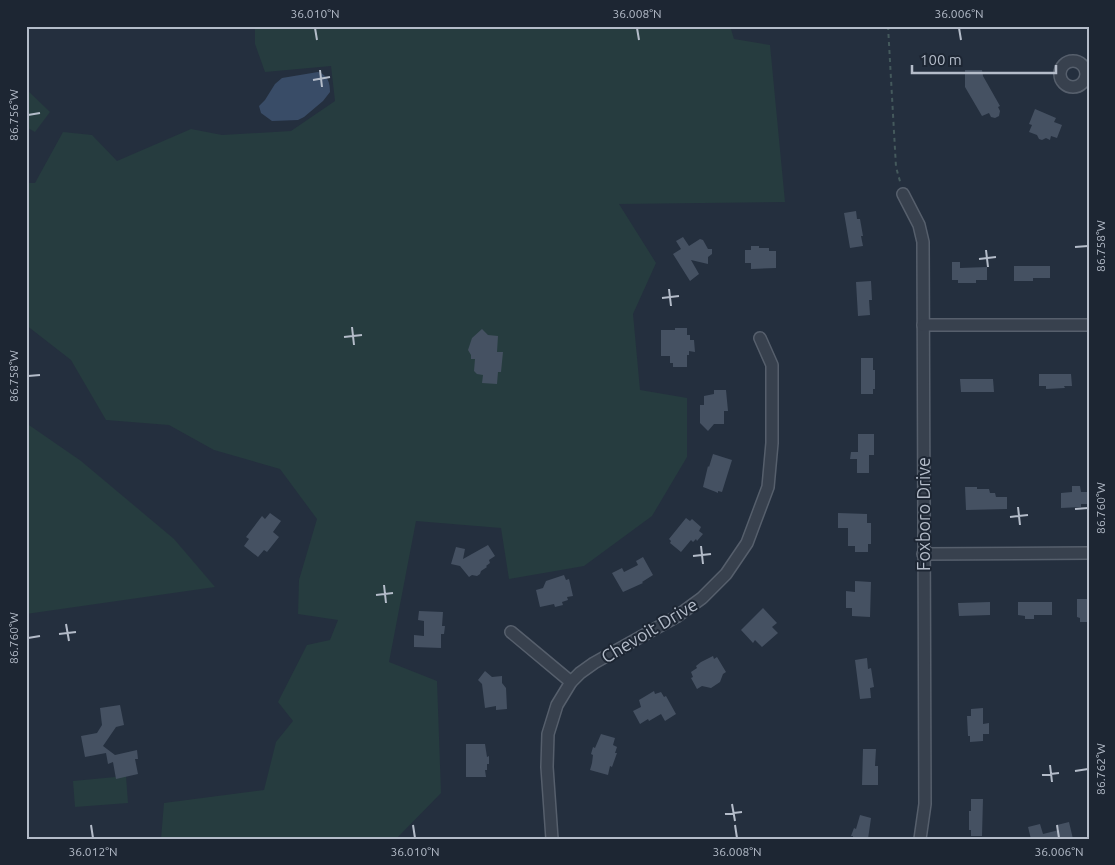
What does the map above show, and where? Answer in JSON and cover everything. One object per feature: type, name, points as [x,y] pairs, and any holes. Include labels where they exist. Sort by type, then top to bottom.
[{"type":"street","name":"Foxboro Drive","points":[[903,194],[919,225],[923,242],[925,804],[920,839]]},
{"type":"street","points":[[923,324],[1089,325]]},
{"type":"street","name":"Chevoit Drive","points":[[552,839],[547,767],[548,734],[557,705],[571,682],[594,663],[676,617],[702,598],[726,574],[748,543],[768,487],[772,443],[772,365],[760,338]]},
{"type":"street","points":[[923,554],[1089,553]]},
{"type":"street","points":[[511,632],[571,682]]},
{"type":"path","points":[[888,26],[896,167],[903,194]]},
{"type":"green space","points":[[255,26],[730,26],[734,39],[770,45],[785,202],[619,204],[656,263],[633,314],[640,390],[687,398],[687,457],[652,516],[584,566],[509,579],[501,528],[416,521],[389,662],[437,681],[441,793],[396,839],[161,839],[164,803],[264,790],[276,742],[293,721],[278,702],[307,645],[330,640],[338,620],[298,614],[299,580],[317,519],[280,469],[214,450],[169,425],[106,420],[71,360],[26,325],[26,183],[35,183],[63,132],[92,135],[117,161],[191,129],[222,135],[291,131],[335,101],[331,66],[265,72],[255,44]]},
{"type":"green space","points":[[26,89],[50,112],[35,132],[26,127]]},
{"type":"green space","points":[[26,423],[81,461],[174,539],[215,587],[26,614]]},
{"type":"green space","points":[[126,776],[128,803],[75,807],[73,781]]},
{"type":"water","points":[[318,72],[328,80],[330,92],[323,101],[304,117],[298,120],[272,121],[261,113],[259,106],[275,84],[282,78]]},
{"type":"building","points":[[965,70],[982,70],[983,76],[1000,106],[998,107],[1000,111],[999,116],[991,117],[989,113],[982,116],[965,87]]},
{"type":"building","points":[[1035,109],[1056,118],[1054,122],[1062,125],[1057,138],[1051,136],[1050,140],[1046,138],[1042,140],[1037,135],[1029,132],[1032,125],[1029,124]]},
{"type":"building","points":[[856,211],[857,219],[860,219],[863,246],[850,248],[844,213]]},
{"type":"building","points":[[683,237],[689,246],[700,239],[703,240],[708,249],[712,249],[712,254],[708,257],[708,264],[691,260],[699,274],[690,281],[673,254],[681,249],[676,241]]},
{"type":"building","points":[[751,246],[769,248],[769,251],[776,251],[776,268],[751,269],[751,263],[745,263],[745,250],[751,250]]},
{"type":"building","points":[[952,262],[960,262],[960,268],[987,267],[987,280],[976,280],[976,283],[958,283],[958,280],[952,280]]},
{"type":"building","points":[[1014,266],[1050,266],[1050,278],[1033,278],[1033,281],[1014,281]]},
{"type":"building","points":[[871,281],[872,300],[869,300],[870,315],[858,316],[856,282]]},
{"type":"building","points":[[675,328],[687,328],[687,335],[690,335],[690,340],[694,340],[695,352],[689,351],[687,367],[673,367],[673,363],[670,363],[670,356],[661,356],[661,330],[675,330]]},
{"type":"building","points":[[482,329],[488,335],[498,336],[497,352],[503,352],[501,372],[498,372],[497,384],[482,383],[483,375],[477,374],[474,371],[475,359],[471,359],[468,350],[472,338]]},
{"type":"building","points":[[861,358],[873,358],[875,389],[873,389],[873,394],[861,394]]},
{"type":"building","points":[[1039,374],[1071,374],[1072,386],[1046,389],[1046,386],[1039,386]]},
{"type":"building","points":[[960,379],[993,379],[994,392],[961,392]]},
{"type":"building","points":[[714,390],[726,390],[728,411],[724,411],[724,424],[714,424],[708,431],[700,423],[700,405],[704,405],[704,396],[714,394]]},
{"type":"building","points":[[858,434],[874,434],[874,455],[869,455],[869,473],[857,473],[857,459],[850,459],[851,452],[858,452]]},
{"type":"building","points":[[713,454],[732,460],[722,492],[718,491],[718,493],[703,487]]},
{"type":"building","points":[[1072,486],[1080,486],[1081,492],[1089,492],[1089,504],[1081,504],[1081,507],[1061,508],[1061,493],[1072,492]]},
{"type":"building","points":[[965,487],[989,489],[990,493],[995,493],[996,497],[1007,497],[1007,509],[966,510]]},
{"type":"building","points":[[270,513],[281,521],[273,532],[279,537],[267,552],[264,550],[258,557],[244,546],[249,539],[246,537],[262,516],[265,519]]},
{"type":"building","points":[[838,513],[867,514],[867,523],[871,523],[871,544],[868,544],[868,552],[855,552],[855,546],[848,546],[848,528],[838,528]]},
{"type":"building","points":[[686,518],[690,521],[692,519],[701,527],[699,531],[703,534],[697,541],[696,539],[693,542],[691,540],[681,552],[670,543],[669,539]]},
{"type":"building","points":[[488,545],[495,556],[489,560],[490,563],[487,567],[477,576],[472,575],[469,577],[460,566],[451,564],[456,547],[465,549],[463,559]]},
{"type":"building","points":[[643,557],[653,575],[643,583],[623,592],[612,573],[622,568],[624,572],[638,565],[636,561]]},
{"type":"building","points":[[564,575],[566,580],[569,579],[573,596],[567,597],[568,600],[562,602],[563,605],[555,607],[554,604],[540,607],[536,590],[543,588],[546,581]]},
{"type":"building","points":[[855,581],[871,582],[870,617],[852,616],[852,608],[846,608],[846,591],[855,592]]},
{"type":"building","points":[[1077,599],[1089,599],[1089,622],[1080,622],[1080,618],[1077,617]]},
{"type":"building","points":[[990,602],[990,615],[959,616],[958,603]]},
{"type":"building","points":[[1018,602],[1052,602],[1052,615],[1034,615],[1034,619],[1025,619],[1025,616],[1018,615]]},
{"type":"building","points":[[763,608],[777,623],[772,627],[778,633],[762,647],[755,640],[753,643],[741,630]]},
{"type":"building","points":[[419,611],[443,612],[442,626],[445,626],[444,634],[441,634],[441,648],[414,647],[414,635],[424,636],[424,621],[418,620]]},
{"type":"building","points":[[713,656],[714,659],[717,657],[726,672],[723,674],[720,682],[711,688],[702,686],[697,689],[691,678],[693,677],[691,672],[701,662]]},
{"type":"building","points":[[867,658],[868,669],[871,668],[874,687],[870,688],[871,698],[860,699],[855,660]]},
{"type":"building","points":[[485,671],[492,677],[502,676],[502,683],[506,688],[507,709],[496,710],[496,706],[485,708],[482,684],[478,680]]},
{"type":"building","points":[[654,691],[655,694],[661,692],[664,697],[666,696],[676,714],[665,721],[661,714],[640,724],[633,711],[641,707],[639,700]]},
{"type":"building","points":[[120,705],[124,725],[116,727],[103,746],[115,755],[137,750],[138,759],[135,759],[138,774],[116,779],[113,762],[108,764],[106,753],[85,757],[81,736],[97,733],[102,725],[100,708]]},
{"type":"building","points":[[983,708],[983,724],[989,723],[989,734],[983,734],[983,741],[970,742],[967,716],[971,716],[971,709]]},
{"type":"building","points":[[601,734],[615,738],[613,745],[617,747],[615,753],[617,753],[612,767],[610,766],[608,775],[590,770],[593,747],[595,748]]},
{"type":"building","points":[[466,744],[485,744],[487,757],[489,756],[489,764],[487,764],[487,770],[485,770],[486,777],[466,777]]},
{"type":"building","points":[[863,749],[876,749],[875,766],[878,766],[878,785],[862,785]]},
{"type":"building","points":[[971,799],[983,799],[982,836],[971,836],[971,830],[969,830]]},
{"type":"building","points":[[860,815],[871,818],[868,839],[853,839],[853,836],[851,836],[854,828],[856,829]]},
{"type":"building","points":[[1069,822],[1073,839],[1031,839],[1028,827],[1040,824],[1043,834],[1059,830],[1057,825]]}]
